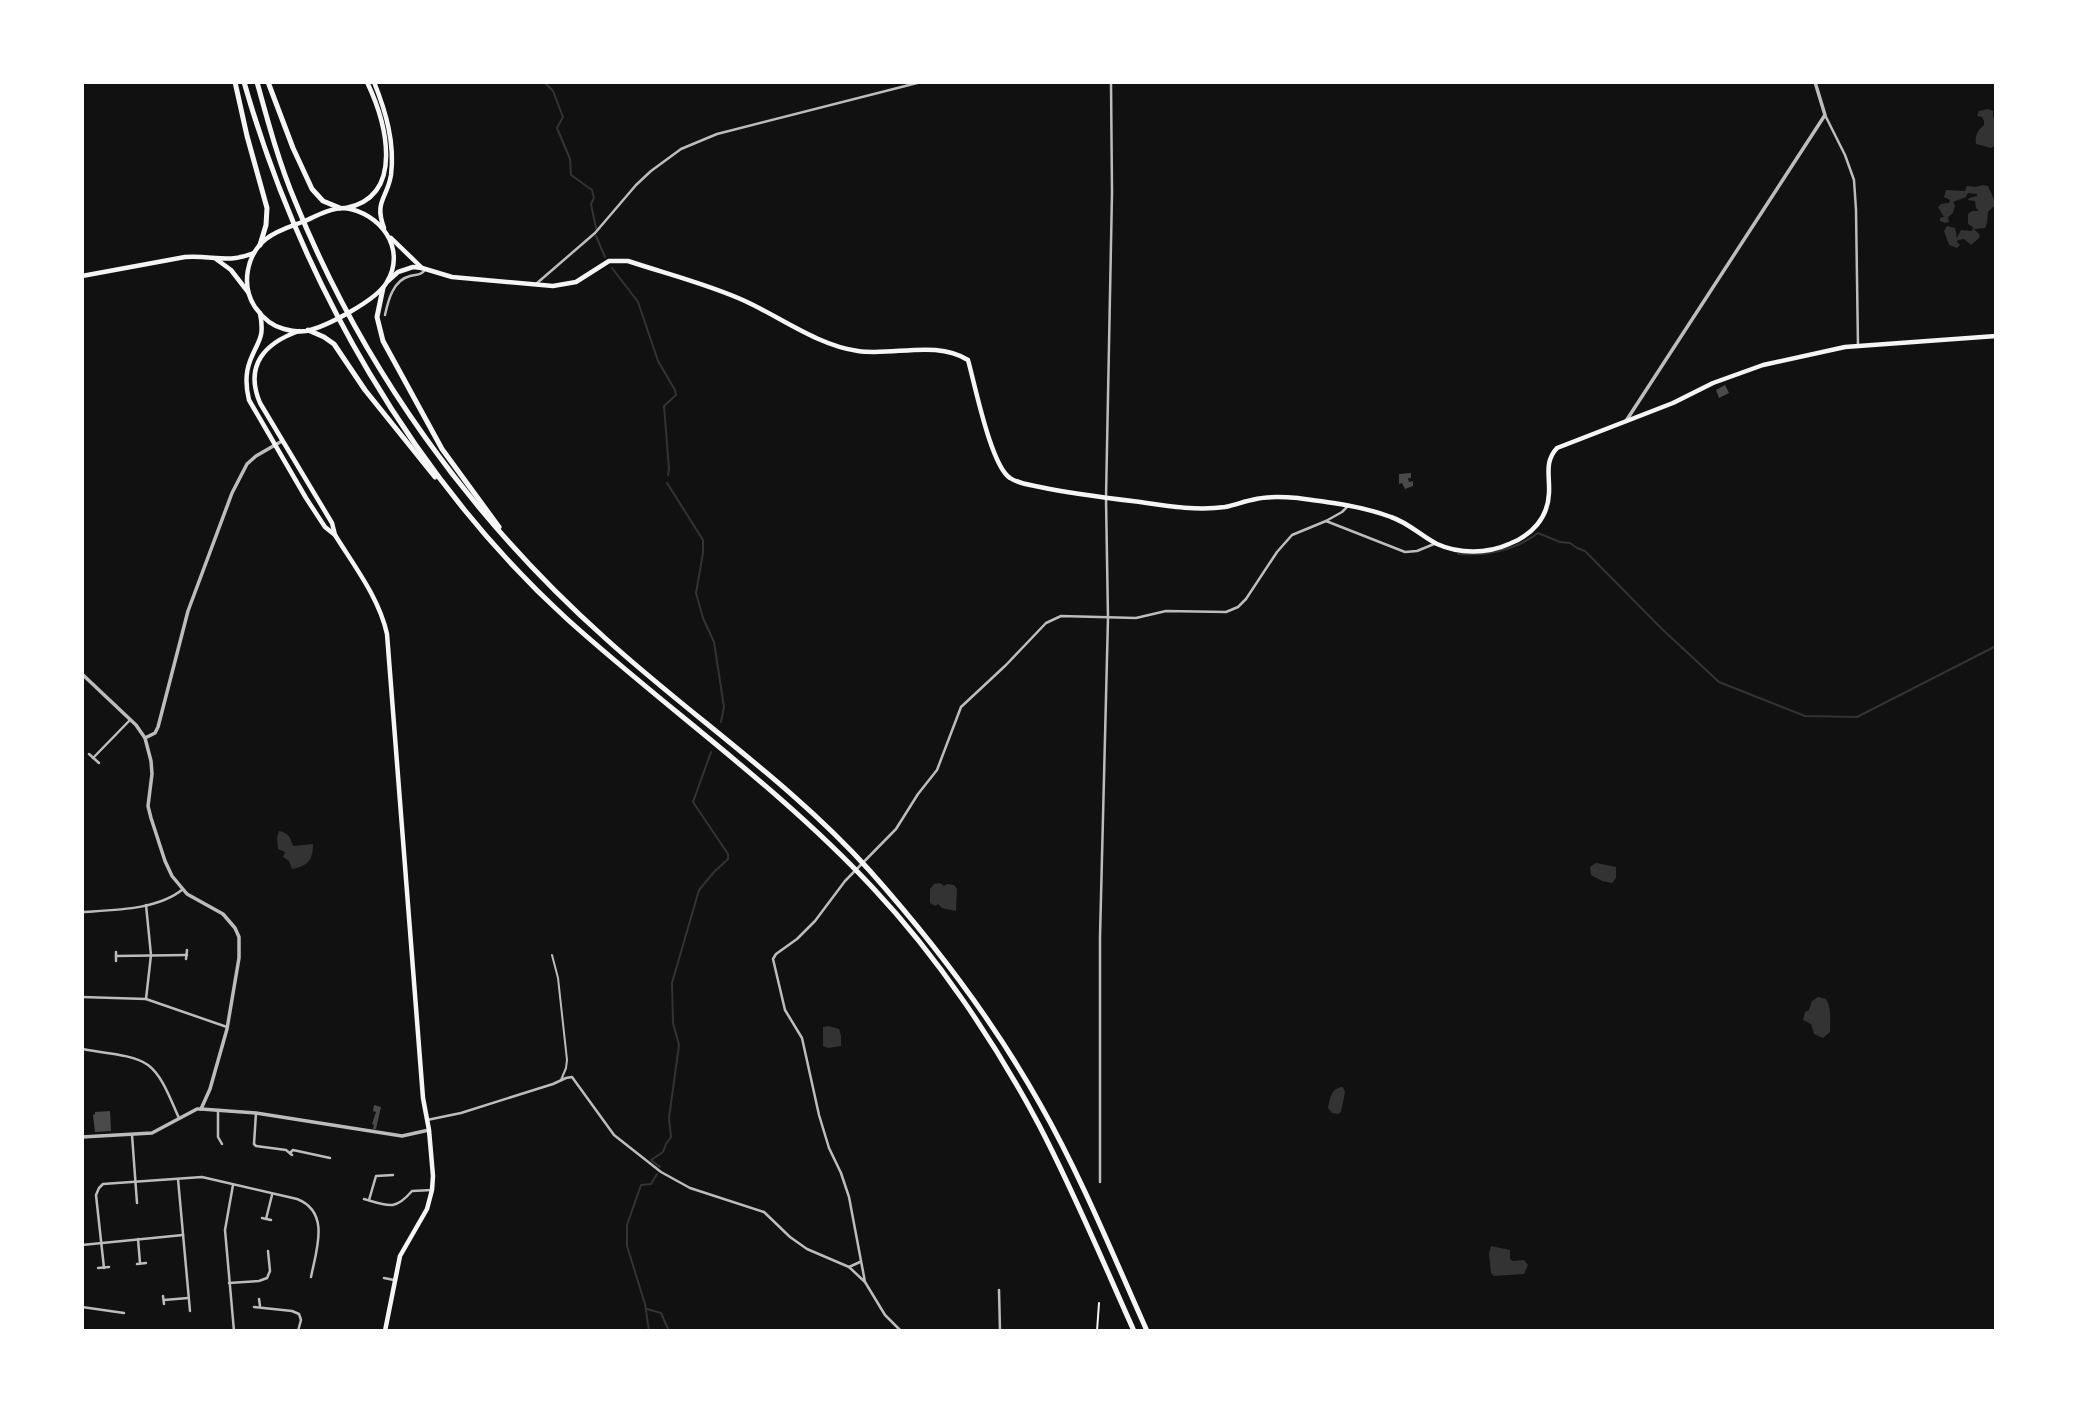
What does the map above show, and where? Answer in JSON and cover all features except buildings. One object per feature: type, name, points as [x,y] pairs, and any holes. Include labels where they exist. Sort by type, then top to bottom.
[{"type":"highway","points":[[235,82],[267,208],[266,225],[260,244]]},
{"type":"highway","points":[[244,82],[262,142],[281,190],[322,285],[346,332],[387,401],[459,502]]},
{"type":"highway","points":[[257,82],[296,203],[359,332],[424,436],[462,488],[513,548],[605,638],[801,802],[868,869],[960,979],[1041,1104],[1096,1216],[1147,1331]]},
{"type":"highway","points":[[268,82],[312,189],[323,201],[343,208]]},
{"type":"highway","points":[[383,288],[377,317],[383,341],[442,449],[513,548]]},
{"type":"highway","points":[[308,330],[334,345],[365,390],[431,472],[515,567],[564,616],[792,808],[847,861],[898,917],[981,1026],[1011,1075],[1067,1180],[1134,1331]]},
{"type":"main road","points":[[248,292],[247,273],[260,244],[282,230],[323,213],[358,206],[373,196],[381,185],[385,150],[382,126],[367,82]]},
{"type":"main road","points":[[376,82],[388,126],[392,154],[390,180],[379,214],[384,229]]},
{"type":"main road","points":[[343,208],[363,212],[377,222],[424,269]]},
{"type":"main road","points":[[388,235],[394,257],[388,281]]},
{"type":"main road","points":[[82,276],[185,257],[237,259],[255,253]]},
{"type":"main road","points":[[215,259],[231,270],[259,312],[262,334],[250,361],[247,391],[249,400],[325,527],[335,535]]},
{"type":"main road","points":[[385,1331],[400,1256],[427,1209],[432,1189],[432,1156],[422,1086],[387,634],[384,618],[376,601],[335,535],[332,523],[258,397],[255,374],[260,359],[267,348],[280,338],[324,325],[363,304],[404,269],[424,269],[452,277],[564,285],[576,282],[609,261],[628,261],[743,300],[845,348],[870,352],[943,350],[956,353],[968,360],[996,461],[1007,477],[1025,484],[1181,507],[1224,507],[1258,498],[1295,498],[1348,505],[1392,517],[1436,543],[1454,550],[1474,551],[1501,547],[1524,537],[1537,525],[1547,508],[1548,462],[1552,453],[1563,445],[1625,423],[1713,383],[1747,369],[1858,346],[1996,336]]},
{"type":"main road","points":[[259,312],[278,327],[300,331]]},
{"type":"street","points":[[536,285],[596,233],[643,178],[681,149],[717,134],[921,82]]},
{"type":"street","points":[[1100,1182],[1100,937],[1108,618],[1106,498],[1112,193],[1111,82]]},
{"type":"street","points":[[1815,82],[1825,116],[1854,180],[1858,346]]},
{"type":"street","points":[[1625,423],[1825,116]]},
{"type":"street","points":[[385,315],[390,295],[398,282],[407,276],[421,275],[424,269]]},
{"type":"street","points":[[1636,406],[1641,416]]},
{"type":"street","points":[[145,738],[155,733],[158,727],[188,611],[232,493],[247,464],[282,441]]},
{"type":"street","points":[[865,1282],[849,1196],[819,1115],[802,1038],[785,1010],[773,959],[776,954],[814,921],[845,881],[896,830],[918,794],[937,770],[957,714],[965,701],[1006,665],[1046,623],[1055,617],[1136,618],[1166,611],[1226,612],[1238,607],[1257,585],[1277,552],[1292,535],[1326,521],[1342,512],[1348,505]]},
{"type":"street","points":[[1326,521],[1405,552],[1417,551],[1436,543]]},
{"type":"street","points":[[82,674],[145,738],[152,774],[148,806],[164,861],[172,876],[197,900],[223,914],[239,937],[239,958],[227,1027],[210,1089],[201,1108]]},
{"type":"street","points":[[93,758],[130,720]]},
{"type":"street","points":[[89,754],[99,763]]},
{"type":"street","points":[[82,912],[146,905],[176,895],[183,889]]},
{"type":"street","points":[[146,905],[151,956],[146,999]]},
{"type":"street","points":[[116,956],[187,955]]},
{"type":"street","points":[[82,997],[146,999],[227,1027]]},
{"type":"street","points":[[82,1049],[137,1059],[150,1066],[180,1118]]},
{"type":"street","points":[[427,1120],[523,1095],[566,1078],[575,1079],[614,1135],[661,1172],[690,1188],[764,1212],[807,1250],[849,1267],[865,1282],[885,1315],[901,1331]]},
{"type":"street","points":[[82,1138],[152,1133],[201,1108],[256,1113],[402,1136],[429,1130]]},
{"type":"street","points":[[218,1110],[218,1136],[222,1144]]},
{"type":"street","points":[[256,1113],[256,1146],[286,1150],[291,1154],[293,1150],[330,1158]]},
{"type":"street","points":[[132,1135],[137,1203]]},
{"type":"street","points":[[374,1171],[376,1176],[367,1200],[392,1206],[403,1202],[412,1191],[432,1189]]},
{"type":"street","points":[[376,1176],[391,1177]]},
{"type":"street","points":[[104,1268],[96,1195],[103,1184],[202,1177],[304,1202],[313,1209],[320,1227],[312,1275],[319,1274]]},
{"type":"street","points":[[178,1178],[190,1311]]},
{"type":"street","points":[[233,1185],[225,1230],[234,1331]]},
{"type":"street","points":[[266,1219],[272,1194]]},
{"type":"street","points":[[82,1245],[183,1236]]},
{"type":"street","points":[[138,1239],[139,1264],[146,1263]]},
{"type":"street","points":[[229,1283],[267,1278],[270,1271],[268,1251]]},
{"type":"street","points":[[270,1262],[276,1261]]},
{"type":"street","points":[[849,1267],[860,1262]]},
{"type":"street","points":[[98,1268],[109,1267]]},
{"type":"street","points":[[384,1278],[394,1280]]},
{"type":"street","points":[[999,1290],[1000,1331]]},
{"type":"street","points":[[164,1300],[189,1298]]},
{"type":"street","points":[[259,1299],[260,1306]]},
{"type":"street","points":[[82,1307],[124,1313]]},
{"type":"street","points":[[254,1307],[299,1314],[301,1320],[298,1331]]},
{"type":"lane","points":[[552,955],[558,978],[566,1060],[566,1068],[560,1081]]},
{"type":"path","points":[[1097,1331],[1099,1303]]},
{"type":"shaded area","points":[[1979,111],[1993,111],[1996,121],[1996,145],[1991,148],[1976,144],[1977,133],[1984,125],[1982,117],[1977,116]]},
{"type":"shaded area","points":[[1967,186],[1988,186],[1996,204],[1988,212],[1985,228],[1974,229],[1980,235],[1971,245],[1964,239],[1958,240],[1960,245],[1957,248],[1949,245],[1944,231],[1947,226],[1955,228],[1957,238],[1961,230],[1972,231],[1973,227],[1968,224],[1968,214],[1979,211],[1975,201],[1968,200],[1977,194],[1968,193],[1966,197],[1953,202],[1955,205],[1953,213],[1948,217],[1949,222],[1940,221],[1940,218],[1944,217],[1938,207],[1950,200],[1944,197],[1946,190],[1965,191]]},
{"type":"shaded area","points":[[279,831],[289,836],[293,846],[313,844],[311,858],[306,864],[292,869],[289,861],[283,857],[285,852],[278,849]]},
{"type":"shaded area","points":[[1596,863],[1616,867],[1616,878],[1612,883],[1591,875],[1590,867]]},
{"type":"shaded area","points":[[940,883],[944,886],[954,885],[957,889],[956,911],[930,903],[930,889],[934,884]]},
{"type":"shaded area","points":[[1818,997],[1826,999],[1830,1011],[1830,1032],[1823,1038],[1814,1034],[1811,1024],[1803,1020],[1812,1001]]},
{"type":"shaded area","points":[[823,1027],[839,1029],[841,1046],[823,1046]]},
{"type":"shaded area","points":[[1343,1087],[1345,1092],[1341,1112],[1332,1113],[1328,1108],[1332,1094]]},
{"type":"shaded area","points":[[1491,1246],[1510,1250],[1510,1259],[1513,1261],[1524,1260],[1528,1265],[1524,1274],[1494,1276],[1491,1273],[1489,1254]]},
{"type":"waterway","points":[[544,82],[553,91],[563,117],[557,128],[570,159],[571,175],[592,190],[594,198],[591,204],[596,228]]},
{"type":"waterway","points":[[596,236],[605,257]]},
{"type":"waterway","points":[[612,268],[638,302],[658,361],[675,390],[676,395],[664,406],[668,475]]},
{"type":"waterway","points":[[667,483],[703,540],[696,593],[714,642],[724,707],[721,722]]},
{"type":"waterway","points":[[1458,554],[1500,551],[1520,544],[1538,533],[1570,543],[1585,551],[1719,682],[1805,716],[1857,717],[1996,646]]},
{"type":"waterway","points":[[660,1167],[651,1160],[663,1152],[671,1137],[669,1118],[679,1045],[673,1023],[672,983],[699,890],[728,859],[728,854],[693,802],[711,752]]},
{"type":"waterway","points":[[649,1331],[645,1304],[627,1246],[627,1225],[641,1185],[651,1184],[657,1174]]},
{"type":"waterway","points":[[647,1309],[661,1313],[669,1331]]}]
